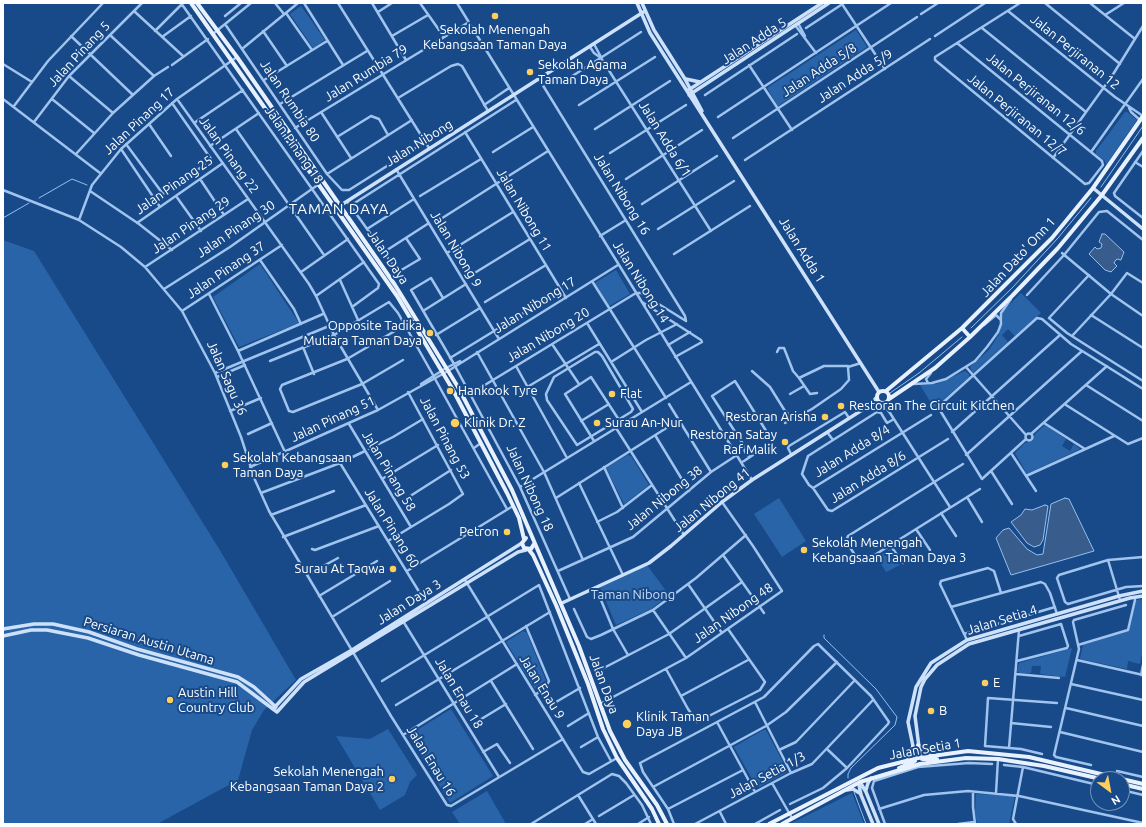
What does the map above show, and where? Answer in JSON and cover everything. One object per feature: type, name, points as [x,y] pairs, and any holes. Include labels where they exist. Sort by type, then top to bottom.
[{"type":"main road","name":"Jalan Daya","points":[[191,3],[237,57],[398,296],[442,372],[513,506],[524,532],[523,541],[527,550],[533,555],[556,605],[588,684],[603,729],[617,758],[652,809],[659,824]]},
{"type":"main road","name":"Jalan Daya","points":[[197,3],[233,60],[319,184],[338,207],[395,285],[447,369],[487,440],[512,490],[533,541],[562,603],[610,731],[625,760],[657,806],[667,824]]},
{"type":"main road","name":"Jalan Dato' Onn 1","points":[[886,391],[931,356],[962,328],[1052,238],[1093,188],[1142,118]]},
{"type":"main road","name":"Jalan Dato' Onn 1","points":[[879,401],[889,400],[935,368],[982,326],[1063,242],[1102,195],[1143,138]]},
{"type":"main road","points":[[962,328],[970,337]]},
{"type":"main road","points":[[879,401],[879,392],[886,391],[889,394],[889,400]]},
{"type":"main road","points":[[523,541],[528,538],[533,541],[533,547],[527,550]]},
{"type":"main road","points":[[918,745],[930,756]]},
{"type":"main road","points":[[907,761],[913,747]]},
{"type":"main road","name":"Jalan Setia 1","points":[[769,824],[878,768],[918,758],[968,751],[1029,757],[1143,784]]},
{"type":"main road","points":[[986,752],[995,754],[998,759],[1003,755],[1009,754]]},
{"type":"main road","points":[[894,771],[915,761],[918,758],[948,760]]},
{"type":"main road","name":"Jalan Setia 1","points":[[782,824],[873,776],[920,764],[966,758],[998,759],[1044,766],[1090,776]]},
{"type":"main road","points":[[833,791],[853,781],[860,782],[863,776],[878,768]]},
{"type":"main road","points":[[1130,786],[1143,789]]},
{"type":"street","points":[[14,106],[71,36],[103,3]]},
{"type":"street","name":"Jalan Pinang 5","points":[[34,122],[69,76],[142,3]]},
{"type":"street","points":[[225,16],[242,3],[246,7]]},
{"type":"street","points":[[215,32],[251,3]]},
{"type":"street","points":[[275,3],[312,50]]},
{"type":"street","points":[[242,48],[298,3]]},
{"type":"street","points":[[304,3],[342,65]]},
{"type":"street","points":[[338,3],[429,148]]},
{"type":"street","points":[[372,3],[406,60]]},
{"type":"street","points":[[378,12],[392,3]]},
{"type":"street","points":[[420,3],[444,37]]},
{"type":"street","name":"Jalan Nibong 14","points":[[457,3],[752,480]]},
{"type":"street","name":"Jalan Adda 1","points":[[637,3],[650,33],[862,363],[879,392]]},
{"type":"street","name":"Jalan Adda 1","points":[[642,3],[654,30],[699,102],[706,119]]},
{"type":"street","name":"Jalan Adda 5","points":[[689,95],[796,23],[822,3]]},
{"type":"street","name":"Jalan Adda 5","points":[[687,91],[829,3]]},
{"type":"street","points":[[718,117],[891,3]]},
{"type":"street","points":[[921,14],[938,3]]},
{"type":"street","points":[[935,36],[981,4],[985,3]]},
{"type":"street","points":[[957,44],[1020,3]]},
{"type":"street","points":[[1045,3],[1120,64]]},
{"type":"street","points":[[1090,3],[1135,39]]},
{"type":"street","points":[[1105,15],[1124,3]]},
{"type":"street","points":[[155,31],[181,4]]},
{"type":"street","name":"Jalan Pinang 18","points":[[181,4],[226,65],[364,262]]},
{"type":"street","points":[[806,28],[843,4],[885,69]]},
{"type":"street","name":"Jalan Nibong","points":[[338,207],[645,10]]},
{"type":"street","name":"Jalan Perjiranan 12","points":[[1008,10],[1129,108],[1131,112],[1142,118]]},
{"type":"street","points":[[134,11],[183,56]]},
{"type":"street","points":[[392,36],[428,15]]},
{"type":"street","points":[[162,37],[191,16]]},
{"type":"street","name":"Jalan Adda 5/8","points":[[733,138],[917,17]]},
{"type":"street","name":"Jalan Rumbia 79","points":[[295,128],[468,22]]},
{"type":"street","points":[[796,23],[816,53]]},
{"type":"street","name":"Jalan Rumbia 80","points":[[225,24],[327,174],[344,191],[349,190],[425,142]]},
{"type":"street","points":[[1053,158],[1104,88],[1143,26]]},
{"type":"street","points":[[982,28],[1086,112]]},
{"type":"street","points":[[263,31],[286,66]]},
{"type":"street","points":[[564,82],[641,32]]},
{"type":"street","points":[[705,95],[797,34]]},
{"type":"street","points":[[110,35],[154,76]]},
{"type":"street","points":[[71,36],[133,95]]},
{"type":"street","name":"Jalan Adda 5/9","points":[[792,130],[930,39]]},
{"type":"street","points":[[172,65],[208,40]]},
{"type":"street","points":[[264,80],[327,41]]},
{"type":"street","points":[[594,43],[601,57]]},
{"type":"street","name":"Jalan Perjiranan 12/7","points":[[957,44],[935,57],[936,63],[1085,184]]},
{"type":"street","name":"Jalan Perjiranan 12/6","points":[[957,44],[1102,161],[1103,165],[1089,183],[1085,184]]},
{"type":"street","points":[[589,46],[594,53],[601,57]]},
{"type":"street","points":[[280,104],[367,51]]},
{"type":"street","name":"Jalan Pinang 17","points":[[79,220],[90,190],[100,173],[121,149],[177,99],[237,57]]},
{"type":"street","name":"Jalan Adda 6/1","points":[[601,57],[711,231]]},
{"type":"street","points":[[579,105],[655,57]]},
{"type":"street","points":[[3,64],[32,82]]},
{"type":"street","points":[[398,98],[451,66],[458,64],[462,66],[488,111]]},
{"type":"street","points":[[745,160],[792,130],[749,65]]},
{"type":"street","points":[[76,154],[113,113],[154,76],[168,68]]},
{"type":"street","points":[[69,76],[113,113]]},
{"type":"street","name":"Jalan Nibong 16","points":[[539,79],[685,316],[686,321],[641,293],[636,293]]},
{"type":"street","points":[[685,79],[694,82],[702,81]]},
{"type":"street","points":[[1091,152],[1126,106],[1143,79]]},
{"type":"street","points":[[595,129],[670,81]]},
{"type":"street","points":[[699,102],[698,96],[703,86]]},
{"type":"street","points":[[484,105],[509,88]]},
{"type":"street","points":[[194,123],[243,90]]},
{"type":"street","points":[[3,99],[100,173]]},
{"type":"street","points":[[52,99],[94,133]]},
{"type":"street","name":"Jalan Pinang 22","points":[[177,99],[282,245],[316,296],[323,314],[347,360],[378,410]]},
{"type":"street","points":[[350,206],[516,100]]},
{"type":"street","points":[[126,144],[163,194],[210,161],[211,159],[172,103]]},
{"type":"street","points":[[610,153],[686,105]]},
{"type":"street","points":[[321,112],[352,158]]},
{"type":"street","points":[[210,146],[259,113]]},
{"type":"street","points":[[337,137],[371,116],[379,119],[388,135]]},
{"type":"street","points":[[327,174],[412,120]]},
{"type":"street","points":[[148,124],[170,156]]},
{"type":"street","points":[[493,152],[533,126]]},
{"type":"street","points":[[236,129],[324,256]]},
{"type":"street","points":[[626,179],[702,130]]},
{"type":"street","name":"Jalan Nibong 11","points":[[465,132],[566,298]]},
{"type":"street","points":[[121,149],[160,207]]},
{"type":"street","points":[[436,222],[548,152]]},
{"type":"street","points":[[1143,152],[1114,193],[1115,196],[1143,218]]},
{"type":"street","points":[[642,204],[717,156]]},
{"type":"street","points":[[420,196],[481,159]]},
{"type":"street","points":[[1135,162],[1143,167]]},
{"type":"street","name":"Jalan Pinang 25","points":[[137,223],[223,163]]},
{"type":"street","name":"Jalan Nibong 9","points":[[396,169],[499,339]]},
{"type":"street","points":[[200,179],[224,215]]},
{"type":"street","points":[[658,229],[734,181]]},
{"type":"street","name":"Jalan Pinang 30","points":[[164,289],[230,247],[319,184]]},
{"type":"street","points":[[1093,188],[1143,229]]},
{"type":"street","name":"Jalan Sagu 36","points":[[3,190],[79,220],[121,247],[145,267],[182,311],[215,372],[250,467],[271,515],[353,651]]},
{"type":"street","points":[[90,190],[172,250]]},
{"type":"street","points":[[176,196],[201,231]]},
{"type":"street","name":"Jalan Pinang 29","points":[[145,267],[201,231],[248,198]]},
{"type":"street","points":[[367,229],[414,199]]},
{"type":"street","points":[[347,201],[398,272],[420,259],[406,238]]},
{"type":"street","points":[[674,254],[750,206]]},
{"type":"street","points":[[1027,295],[1101,211],[1107,211],[1143,240]]},
{"type":"street","points":[[447,253],[513,212]]},
{"type":"street","points":[[600,236],[626,220]]},
{"type":"street","points":[[384,252],[429,223]]},
{"type":"street","points":[[300,272],[348,239]]},
{"type":"street","points":[[468,277],[530,239]]},
{"type":"street","points":[[1063,242],[1061,248],[1063,254],[1111,294],[1143,316]]},
{"type":"street","name":"Jalan Pinang 37","points":[[182,311],[282,245]]},
{"type":"street","points":[[1052,254],[1063,254]]},
{"type":"street","points":[[260,260],[294,309],[301,324]]},
{"type":"street","points":[[316,296],[364,262],[380,286],[352,307]]},
{"type":"street","points":[[485,302],[546,265]]},
{"type":"street","name":"Jalan Nibong 17","points":[[455,365],[618,265]]},
{"type":"street","points":[[1072,336],[1111,294],[1127,273],[1143,283]]},
{"type":"street","points":[[1088,276],[1049,318],[1072,336],[1143,382]]},
{"type":"street","name":"Jalan Nibong 18","points":[[443,298],[431,278],[411,290],[436,335],[455,365],[520,488],[570,599]]},
{"type":"street","points":[[340,280],[358,320]]},
{"type":"street","points":[[592,281],[666,398]]},
{"type":"street","points":[[423,311],[466,284]]},
{"type":"street","points":[[450,358],[561,290]]},
{"type":"street","name":"Jalan Nibong 20","points":[[470,394],[636,293]]},
{"type":"street","points":[[209,294],[243,360],[285,452]]},
{"type":"street","points":[[911,385],[946,379],[966,367],[987,348],[998,332],[1001,320],[1001,311],[1012,296]]},
{"type":"street","points":[[270,361],[334,335],[389,302],[405,326],[434,376],[507,509]]},
{"type":"street","points":[[641,302],[701,340],[702,342],[675,357]]},
{"type":"street","points":[[436,335],[480,308]]},
{"type":"street","points":[[238,351],[323,314]]},
{"type":"street","points":[[982,326],[996,315],[999,316],[1001,320]]},
{"type":"street","points":[[1091,315],[1143,348]]},
{"type":"street","points":[[1031,434],[1032,439],[1026,439],[982,479],[938,407],[1038,318],[1042,318],[1060,335],[1082,351],[1143,389]]},
{"type":"street","points":[[403,360],[362,384],[291,412],[280,387],[347,360],[412,321]]},
{"type":"street","points":[[587,323],[642,412]]},
{"type":"street","points":[[611,362],[660,332],[677,324]]},
{"type":"street","points":[[215,372],[329,326]]},
{"type":"street","points":[[668,346],[690,332]]},
{"type":"street","points":[[952,432],[1060,335]]},
{"type":"street","points":[[552,344],[579,384]]},
{"type":"street","points":[[529,386],[599,344]]},
{"type":"street","points":[[303,347],[314,374]]},
{"type":"street","points":[[777,352],[779,348],[784,348],[793,371],[811,395],[817,393]]},
{"type":"street","points":[[966,455],[1082,351]]},
{"type":"street","points":[[478,352],[544,472],[583,560]]},
{"type":"street","points":[[595,352],[599,353],[633,409],[619,420],[579,445],[575,444],[547,400],[546,394],[552,380],[595,352]]},
{"type":"street","points":[[799,378],[824,366],[849,366],[862,363]]},
{"type":"street","points":[[217,377],[245,365]]},
{"type":"street","name":"Jalan Pinang 51","points":[[250,467],[378,410],[455,365]]},
{"type":"street","points":[[516,366],[529,386],[567,458]]},
{"type":"street","points":[[785,424],[812,409],[844,386],[848,380],[847,369],[849,366]]},
{"type":"street","points":[[1026,435],[1031,434],[1044,423],[1107,366]]},
{"type":"street","points":[[966,367],[1026,435],[1026,439]]},
{"type":"street","points":[[928,383],[926,379],[935,368]]},
{"type":"street","points":[[752,371],[770,387],[785,410],[793,419]]},
{"type":"street","points":[[594,441],[565,395],[579,384],[591,378],[619,420]]},
{"type":"street","points":[[735,381],[773,441],[742,462],[745,452],[743,444],[712,396],[735,381]]},
{"type":"street","points":[[520,488],[691,382]]},
{"type":"street","points":[[790,394],[804,386]]},
{"type":"street","points":[[1086,386],[1143,421]]},
{"type":"street","name":"Jalan Pinang 53","points":[[408,392],[438,445],[463,494],[456,500],[411,527]]},
{"type":"street","points":[[230,411],[261,398]]},
{"type":"street","points":[[889,400],[890,413]]},
{"type":"street","points":[[879,401],[890,413],[950,507]]},
{"type":"street","name":"Jalan Nibong 41","points":[[562,603],[623,576],[649,562],[684,535],[722,502],[752,480],[791,454],[870,405],[879,401]]},
{"type":"street","points":[[581,421],[609,404]]},
{"type":"street","points":[[669,404],[712,472]]},
{"type":"street","points":[[1066,404],[1128,444],[1143,438]]},
{"type":"street","points":[[791,454],[788,448],[789,446],[845,412],[849,418]]},
{"type":"street","points":[[813,488],[809,485],[802,474],[808,456],[877,412],[881,413],[887,423],[894,419]]},
{"type":"street","name":"Jalan Adda 8/4","points":[[813,488],[931,415]]},
{"type":"street","points":[[369,449],[393,438],[423,418]]},
{"type":"street","points":[[556,498],[679,420]]},
{"type":"street","points":[[248,434],[272,423]]},
{"type":"street","points":[[1044,423],[1085,449]]},
{"type":"street","name":"Jalan Pinang 58","points":[[349,424],[411,527]]},
{"type":"street","points":[[616,428],[684,535]]},
{"type":"street","points":[[827,432],[832,440]]},
{"type":"street","points":[[655,435],[689,491]]},
{"type":"street","points":[[1026,476],[1114,436]]},
{"type":"street","name":"Jalan Adda 8/6","points":[[813,488],[829,511],[832,511],[948,439]]},
{"type":"street","points":[[474,448],[481,444]]},
{"type":"street","points":[[382,479],[438,445]]},
{"type":"street","points":[[261,493],[365,452]]},
{"type":"street","points":[[745,452],[750,457]]},
{"type":"street","points":[[1012,453],[1036,491]]},
{"type":"street","name":"Jalan Nibong 38","points":[[558,571],[633,537],[712,472],[737,455]]},
{"type":"street","name":"Jalan Pinang 60","points":[[340,463],[427,603]]},
{"type":"street","points":[[964,464],[847,539],[859,561],[865,561],[980,489]]},
{"type":"street","points":[[604,467],[623,508]]},
{"type":"street","points":[[404,500],[451,470]]},
{"type":"street","points":[[991,471],[1012,504]]},
{"type":"street","points":[[579,483],[623,576]]},
{"type":"street","points":[[597,522],[623,508],[652,485]]},
{"type":"street","points":[[271,515],[334,491]]},
{"type":"street","points":[[967,497],[982,522]]},
{"type":"street","name":"Jalan Nibong 48","points":[[600,704],[686,658],[760,607],[783,589],[722,502]]},
{"type":"street","points":[[283,537],[366,505]]},
{"type":"street","points":[[407,571],[513,506]]},
{"type":"street","points":[[942,513],[956,536]]},
{"type":"street","points":[[312,550],[379,526]]},
{"type":"street","points":[[388,541],[411,527]]},
{"type":"street","points":[[916,529],[930,550]]},
{"type":"street","points":[[574,609],[589,639],[613,629],[653,610],[688,584],[746,535]]},
{"type":"street","name":"Jalan Daya 3","points":[[307,678],[466,582],[523,541]]},
{"type":"street","points":[[890,545],[903,563]]},
{"type":"street","name":"Jalan Daya 3","points":[[403,621],[427,603],[518,552],[527,550]]},
{"type":"street","points":[[723,555],[764,613]]},
{"type":"street","points":[[1143,557],[1108,560],[1058,576],[1061,591],[1068,604],[1117,590],[1143,586]]},
{"type":"street","points":[[307,575],[333,559],[338,558]]},
{"type":"street","points":[[1108,560],[1120,600]]},
{"type":"street","points":[[320,596],[377,561]]},
{"type":"street","points":[[969,644],[940,584],[941,581],[988,568],[994,571],[1002,593]]},
{"type":"street","points":[[332,617],[390,581]]},
{"type":"street","name":"Jalan Enau 9","points":[[466,582],[583,772],[589,774],[617,758]]},
{"type":"street","points":[[596,672],[668,634],[742,582]]},
{"type":"street","points":[[951,607],[1041,582],[1045,584],[1057,614]]},
{"type":"street","points":[[688,584],[722,633]]},
{"type":"street","points":[[382,681],[539,585],[598,737],[611,761]]},
{"type":"street","points":[[596,588],[613,629],[628,655]]},
{"type":"street","name":"Jalan Setia 4","points":[[918,758],[915,756],[908,722],[916,687],[931,663],[967,640],[1119,596],[1143,591]]},
{"type":"street","name":"Jalan Setia 4","points":[[918,758],[920,755],[914,716],[925,679],[937,665],[969,644],[1120,600],[1143,596]]},
{"type":"street","points":[[1078,645],[1127,631],[1135,600]]},
{"type":"street","points":[[1090,765],[1055,756],[1077,660],[1078,645],[1073,622],[1074,620],[1126,605]]},
{"type":"street","points":[[964,634],[1055,607]]},
{"type":"street","points":[[653,610],[668,634],[686,658]]},
{"type":"street","points":[[396,705],[550,612]]},
{"type":"street","name":"Jalan Enau 18","points":[[403,621],[499,777]]},
{"type":"street","name":"Persiaran Austin Utama","points":[[3,629],[34,624],[71,627],[165,658],[238,678],[254,687],[274,707]]},
{"type":"street","points":[[1017,661],[1067,648],[1068,646],[1061,624],[1019,636]]},
{"type":"street","points":[[526,626],[549,682],[546,687],[535,695]]},
{"type":"street","points":[[666,669],[694,720],[697,722],[760,690],[765,682],[748,660],[728,629]]},
{"type":"street","name":"Persiaran Austin Utama","points":[[3,636],[31,630],[47,630],[88,638],[139,655],[238,682],[278,710],[307,678]]},
{"type":"street","points":[[1009,748],[1020,630]]},
{"type":"street","points":[[674,824],[668,809],[643,772],[640,763],[764,696],[816,645],[821,646],[874,700],[888,718],[888,724],[847,768],[823,788],[790,804]]},
{"type":"street","name":"Jalan Enau 16","points":[[353,651],[403,735],[450,806],[563,739]]},
{"type":"street","points":[[681,696],[748,660]]},
{"type":"street","points":[[1077,660],[1142,675],[1143,665]]},
{"type":"street","points":[[653,787],[766,726],[786,712],[837,662]]},
{"type":"street","points":[[403,735],[517,664]]},
{"type":"street","points":[[1016,674],[1059,678]]},
{"type":"street","points":[[274,707],[285,695],[307,678]]},
{"type":"street","points":[[779,750],[796,742],[855,680]]},
{"type":"street","points":[[491,681],[533,749]]},
{"type":"street","points":[[1071,684],[1143,700]]},
{"type":"street","points":[[556,702],[580,688]]},
{"type":"street","points":[[266,698],[274,700],[285,695]]},
{"type":"street","points":[[1042,754],[1009,748],[987,747],[984,744],[988,698],[1057,703]]},
{"type":"street","name":"Jalan Setia 1/3","points":[[695,824],[791,773],[812,764],[874,700]]},
{"type":"street","points":[[754,702],[791,773]]},
{"type":"street","points":[[478,721],[506,704]]},
{"type":"street","points":[[1065,708],[1143,726]]},
{"type":"street","points":[[568,726],[589,713]]},
{"type":"street","points":[[717,722],[755,792]]},
{"type":"street","points":[[1011,723],[1051,727]]},
{"type":"street","points":[[1060,732],[1143,752]]},
{"type":"street","points":[[581,747],[598,737]]},
{"type":"street","points":[[483,752],[497,744],[510,762]]},
{"type":"street","points":[[827,749],[847,768]]},
{"type":"street","points":[[996,793],[998,759]]},
{"type":"street","points":[[885,824],[872,788],[874,781],[918,767],[968,763],[992,764]]},
{"type":"street","points":[[1004,765],[1023,767],[1090,783]]},
{"type":"street","points":[[1016,824],[1013,819],[1019,796],[1023,767]]},
{"type":"street","points":[[668,809],[743,770]]},
{"type":"street","points":[[531,824],[612,774],[618,776],[634,795],[649,817],[651,824]]},
{"type":"street","points":[[1130,774],[1143,777]]},
{"type":"street","points":[[866,792],[869,780],[873,776]]},
{"type":"street","points":[[860,782],[866,792],[879,824]]},
{"type":"street","points":[[860,782],[859,785],[862,795],[873,824]]},
{"type":"street","points":[[772,783],[792,818]]},
{"type":"street","points":[[843,791],[852,789],[862,795]]},
{"type":"street","points":[[958,824],[975,823],[973,792]]},
{"type":"street","points":[[879,809],[924,795],[973,792],[996,793],[1019,796],[1143,823]]},
{"type":"street","points":[[1130,792],[1143,795]]},
{"type":"street","points":[[578,795],[596,824]]},
{"type":"street","points":[[599,816],[634,795]]},
{"type":"street","points":[[755,824],[780,810]]},
{"type":"street","points":[[720,812],[726,824]]},
{"type":"street","points":[[638,824],[649,817]]},
{"type":"street","points":[[585,824],[593,819]]},
{"type":"green space","points":[[301,6],[325,40],[313,48],[290,14]]},
{"type":"green space","points":[[856,30],[867,47],[778,106],[767,88]]},
{"type":"green space","points":[[1125,112],[1137,120],[1106,165],[1105,161],[1096,154],[1096,151]]},
{"type":"green space","points":[[3,240],[34,251],[221,552],[296,680],[264,710],[252,730],[238,780],[157,824],[3,824]]},
{"type":"green space","points":[[260,264],[299,323],[239,347],[213,297]]},
{"type":"green space","points":[[616,270],[630,294],[609,306],[595,283]]},
{"type":"green space","points":[[1021,293],[1041,313],[1015,336],[1008,329],[1002,335],[1008,342],[973,373],[970,367],[989,350],[999,334],[1003,320],[1002,312]]},
{"type":"green space","points":[[965,371],[969,374],[969,377],[934,408],[920,385],[936,384]]},
{"type":"green space","points":[[1045,425],[1066,439],[1062,446],[1070,451],[1074,444],[1080,449],[1027,474],[1015,453],[1025,443],[1032,441],[1035,434]]},
{"type":"green space","points":[[627,455],[631,456],[649,485],[624,504],[606,468]]},
{"type":"green space","points":[[779,498],[806,541],[782,557],[754,514]]},
{"type":"green space","points":[[890,549],[900,565],[886,572],[877,557]]},
{"type":"green space","name":"Taman Nibong","points":[[647,565],[669,595],[651,609],[616,625],[600,587]]},
{"type":"green space","points":[[1143,599],[1143,650],[1140,664],[1128,661],[1127,669],[1080,659],[1083,645],[1128,631],[1136,600]]},
{"type":"green space","points":[[523,631],[527,633],[546,681],[545,684],[535,689],[506,642]]},
{"type":"green space","points":[[1072,648],[1065,677],[1040,674],[1041,666],[1032,666],[1031,673],[1020,673],[1017,671],[1019,663]]},
{"type":"green space","points":[[451,709],[493,776],[450,803],[409,735]]},
{"type":"green space","points":[[388,729],[417,775],[410,782],[405,795],[380,810],[336,736],[370,739]]},
{"type":"green space","points":[[763,730],[766,730],[787,770],[786,773],[759,787],[756,786],[734,747]]},
{"type":"green space","points":[[487,791],[506,824],[460,824],[452,812]]},
{"type":"green space","points":[[852,793],[864,824],[790,824]]},
{"type":"green space","points":[[976,794],[1015,796],[1009,824],[977,824],[975,812]]},
{"type":"shaded area","points":[[1102,234],[1105,234],[1124,252],[1121,260],[1117,259],[1115,261],[1114,263],[1117,266],[1111,272],[1105,270],[1089,254],[1095,247],[1097,249],[1101,248],[1102,244],[1099,242]]},
{"type":"shaded area","points":[[1065,498],[1069,499],[1094,551],[1011,575],[996,538],[1003,530],[1009,528],[1027,549],[1037,555],[1043,554],[1051,504]]},
{"type":"shaded area","points":[[1045,505],[1048,506],[1043,540],[1040,545],[1034,547],[1027,543],[1011,522],[1021,515],[1025,509],[1032,510]]},
{"type":"waterway","points":[[1101,187],[1143,126]]},
{"type":"waterway","points":[[39,198],[72,179],[87,185]]},
{"type":"waterway","points":[[971,328],[1013,287],[1058,238],[1091,198]]},
{"type":"waterway","points":[[3,218],[29,203]]},
{"type":"waterway","points":[[890,393],[919,373],[962,337]]},
{"type":"waterway","points":[[824,635],[824,638],[876,689],[897,717],[895,725],[851,768],[848,778]]},
{"type":"waterway","points":[[854,792],[866,824]]},
{"type":"place","name":"Sekolah Menengah Kebangsaan Taman Daya","points":[[495,16]]},
{"type":"place","name":"Sekolah Agama Taman Daya","points":[[530,72]]},
{"type":"place","name":"Opposite Tadika Mutiara Taman Daya","points":[[430,333]]},
{"type":"place","name":"Hankook Tyre","points":[[450,391]]},
{"type":"place","name":"Flat","points":[[612,394]]},
{"type":"place","name":"Restoran The Circuit Kitchen","points":[[841,406]]},
{"type":"place","name":"Restoran Arisha","points":[[825,417]]},
{"type":"place","name":"Klinik Dr. Z","points":[[455,423]]},
{"type":"place","name":"Surau An-Nur","points":[[597,423]]},
{"type":"place","name":"Restoran Satay Raf Malik","points":[[785,442]]},
{"type":"place","name":"Sekolah Kebangsaan Taman Daya","points":[[225,465]]},
{"type":"place","name":"Petron","points":[[507,532]]},
{"type":"place","name":"Sekolah Menengah Kebangsaan Taman Daya 3","points":[[804,550]]},
{"type":"place","name":"Surau At Taqwa","points":[[393,569]]},
{"type":"place","name":"E","points":[[985,683]]},
{"type":"place","name":"Austin Hill Country Club","points":[[170,700]]},
{"type":"place","name":"B","points":[[931,711]]},
{"type":"place","name":"Klinik Taman Daya JB","points":[[627,724]]},
{"type":"place","name":"Sekolah Menengah Kebangsaan Taman Daya 2","points":[[392,779]]},
{"type":"district","name":"TAMAN DAYA","points":[[339,209]]}]
